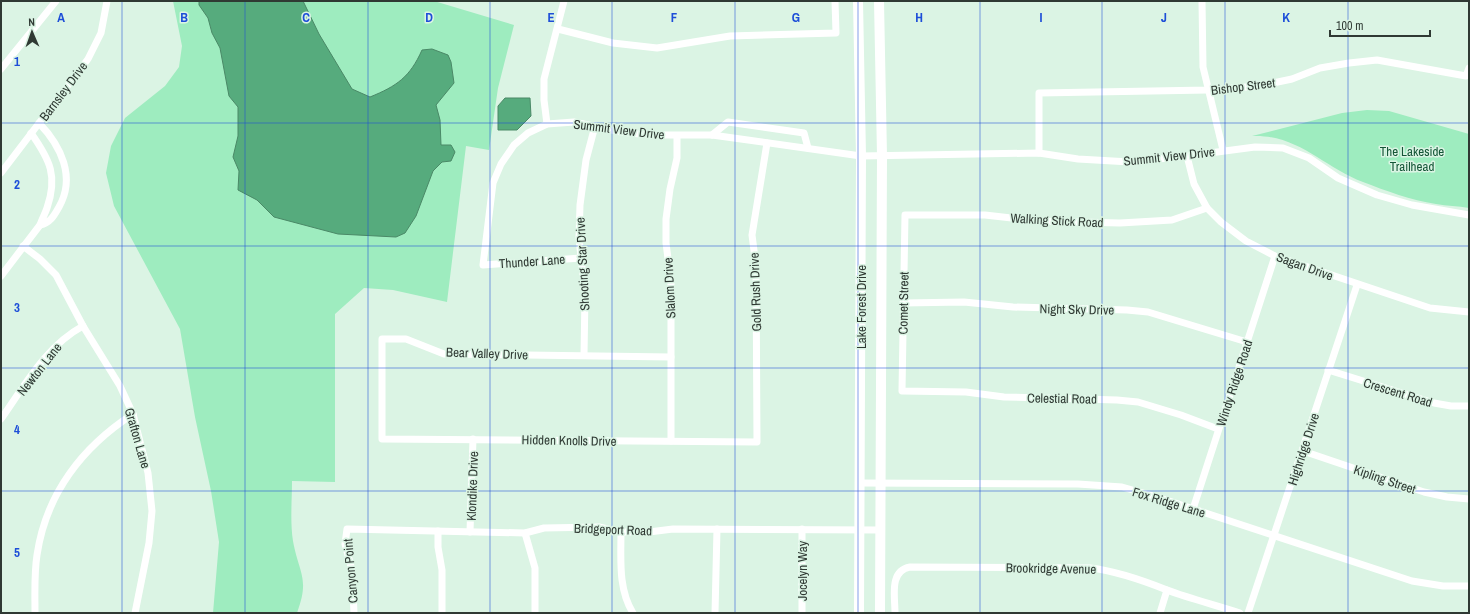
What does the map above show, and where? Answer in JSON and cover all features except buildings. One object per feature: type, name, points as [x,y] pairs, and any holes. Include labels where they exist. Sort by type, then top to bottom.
[{"type":"main road","name":"Lake Forest Drive","points":[[858,1],[861,156],[859,613]]},
{"type":"main road","name":"Lake Forest Drive","points":[[879,1],[882,156],[880,613]]},
{"type":"street","points":[[1,69],[56,1]]},
{"type":"street","name":"Barnsley Drive","points":[[1,173],[93,50],[104,23],[107,1]]},
{"type":"street","points":[[547,124],[544,100],[544,79],[564,1]]},
{"type":"street","points":[[558,29],[613,43],[656,48],[730,36],[836,33],[835,1]]},
{"type":"street","points":[[1202,1],[1203,67],[1223,150]]},
{"type":"street","name":"Bishop Street","points":[[1039,153],[1039,93],[1208,90],[1259,86],[1292,79],[1320,68],[1377,60],[1466,76],[1469,68]]},
{"type":"street","name":"Summit View Drive","points":[[483,265],[493,183],[501,164],[514,146],[528,133],[547,124],[574,122],[621,132],[677,136],[712,134],[861,156],[1039,153],[1078,159],[1130,162],[1255,147],[1283,148],[1309,158],[1338,178],[1377,195],[1412,205],[1469,215]]},
{"type":"street","points":[[712,134],[728,122],[804,133],[808,148]]},
{"type":"street","points":[[39,123],[52,137],[66,169],[66,190],[63,200],[47,224],[40,225]]},
{"type":"street","name":"Shooting Star Drive","points":[[584,356],[585,295],[579,238],[580,205],[586,160],[595,126]]},
{"type":"street","points":[[1,276],[40,225],[52,189],[50,164],[43,149],[31,134]]},
{"type":"street","name":"Slalom Drive","points":[[671,441],[671,282],[666,244],[666,219],[670,189],[677,158],[677,136]]},
{"type":"street","name":"Gold Rush Drive","points":[[757,442],[756,266],[752,235],[767,142]]},
{"type":"street","name":"Sagan Drive","points":[[1187,156],[1194,184],[1207,208],[1233,232],[1275,256],[1357,285],[1430,308],[1469,312]]},
{"type":"street","points":[[52,189],[66,190]]},
{"type":"street","name":"Walking Stick Road","points":[[905,215],[985,215],[1038,221],[1141,222],[1172,220],[1207,208]]},
{"type":"street","name":"Comet Street","points":[[902,390],[905,215]]},
{"type":"street","name":"Grafton Lane","points":[[23,246],[40,259],[56,275],[83,326],[120,386],[133,414],[148,473],[152,510],[150,543],[135,613]]},
{"type":"street","name":"Windy Ridge Road","points":[[1193,509],[1275,256]]},
{"type":"street","name":"Thunder Lane","points":[[483,265],[581,258]]},
{"type":"street","name":"Highridge Drive","points":[[1248,613],[1357,285]]},
{"type":"street","name":"Night Sky Drive","points":[[903,303],[964,302],[1013,307],[1141,312],[1168,317],[1247,342]]},
{"type":"street","name":"Newton Lane","points":[[1,419],[50,350],[64,337],[83,326]]},
{"type":"street","name":"Bear Valley Drive","points":[[382,439],[382,339],[406,339],[444,354],[671,357]]},
{"type":"street","name":"Crescent Road","points":[[1328,370],[1434,403],[1451,406],[1469,406]]},
{"type":"street","name":"Celestial Road","points":[[902,390],[966,392],[1004,397],[1138,402],[1218,429]]},
{"type":"street","points":[[35,613],[36,569],[39,545],[54,500],[66,478],[88,450],[105,433],[133,414]]},
{"type":"street","name":"Hidden Knolls Drive","points":[[382,439],[757,442]]},
{"type":"street","name":"Klondike Drive","points":[[470,532],[473,440]]},
{"type":"street","name":"Kipling Street","points":[[1303,451],[1424,492],[1447,497],[1469,499]]},
{"type":"street","name":"Fox Ridge Lane","points":[[859,483],[1078,484],[1122,488],[1193,509],[1412,581],[1443,586],[1469,586]]},
{"type":"street","name":"Bridgeport Road","points":[[347,529],[525,533],[544,528],[599,527],[621,532],[717,529],[880,530]]},
{"type":"street","name":"Canyon Point","points":[[347,529],[345,544],[352,570],[354,613]]},
{"type":"street","points":[[715,613],[717,529]]},
{"type":"street","name":"Jocelyn Way","points":[[802,529],[802,613]]},
{"type":"street","points":[[438,531],[438,548],[442,570],[442,613]]},
{"type":"street","points":[[621,532],[621,580],[629,607],[633,613]]},
{"type":"street","points":[[525,533],[535,568],[535,613]]},
{"type":"street","name":"Brookridge Avenue","points":[[895,613],[896,576],[900,570],[910,567],[1090,568],[1143,580],[1167,590],[1240,613]]},
{"type":"street","points":[[1160,613],[1167,590]]},
{"type":"green space","points":[[173,1],[434,1],[514,25],[498,88],[489,150],[466,146],[447,302],[393,290],[364,288],[335,314],[335,482],[292,481],[292,534],[303,584],[303,592],[297,613],[213,613],[219,542],[211,491],[195,417],[180,329],[114,206],[106,173],[111,146],[125,118],[165,86],[179,67],[182,46]]},
{"type":"green space","name":"The Lakeside Trailhead","points":[[1367,110],[1389,111],[1469,134],[1469,208],[1440,205],[1408,198],[1349,176],[1310,153],[1283,140],[1252,136],[1342,113]]},
{"type":"shaded area","points":[[199,1],[303,1],[319,34],[352,89],[370,97],[388,89],[402,80],[413,67],[422,50],[432,49],[448,55],[451,62],[454,83],[436,105],[440,120],[441,145],[451,145],[455,152],[451,161],[442,162],[433,171],[416,216],[405,233],[396,237],[338,234],[274,217],[257,200],[238,190],[239,171],[233,157],[238,136],[238,107],[229,96],[220,48],[212,33],[208,18],[199,5]]},
{"type":"shaded area","points":[[505,98],[530,98],[531,116],[517,130],[498,130],[498,106]]}]
